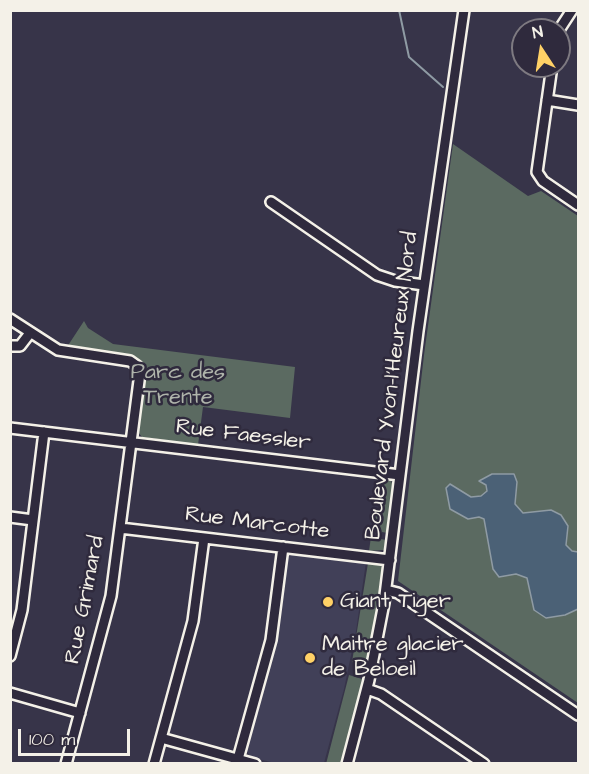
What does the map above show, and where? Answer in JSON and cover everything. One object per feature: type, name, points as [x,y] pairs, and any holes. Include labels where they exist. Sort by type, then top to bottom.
[{"type":"street","name":"Boulevard Yvon-l'Heureux Nord","points":[[347,764],[367,689],[386,590],[424,285],[464,10]]},
{"type":"street","points":[[550,78],[537,167],[539,177],[579,205]]},
{"type":"street","points":[[547,100],[579,105]]},
{"type":"street","points":[[271,202],[377,275],[424,285]]},
{"type":"street","points":[[10,319],[30,333],[20,346],[10,346]]},
{"type":"street","name":"Rue Grimard","points":[[30,333],[61,351],[125,360],[136,364],[140,376],[110,602],[66,764]]},
{"type":"street","name":"Rue Faessler","points":[[10,428],[400,475]]},
{"type":"street","points":[[10,656],[33,520],[44,432]]},
{"type":"street","points":[[10,517],[33,520]]},
{"type":"street","name":"Rue Marcotte","points":[[120,528],[390,560]]},
{"type":"street","points":[[154,764],[193,621],[204,538]]},
{"type":"street","points":[[238,759],[271,640],[283,547]]},
{"type":"street","points":[[386,590],[398,592],[579,715]]},
{"type":"street","points":[[367,689],[381,694],[484,764]]},
{"type":"street","points":[[10,693],[80,713]]},
{"type":"street","points":[[161,738],[255,764]]},
{"type":"shaded area","points":[[492,474],[514,474],[517,482],[515,504],[523,513],[551,510],[561,515],[568,526],[566,545],[572,551],[578,552],[578,609],[565,615],[546,618],[534,610],[527,578],[516,574],[499,577],[493,569],[484,519],[479,517],[468,519],[450,509],[446,488],[450,484],[471,497],[481,496],[487,491],[486,485],[479,481]]},
{"type":"shaded area","points":[[293,554],[366,562],[356,631],[344,689],[324,763],[275,763],[250,757],[247,751],[277,636],[287,558]]},
{"type":"green space","points":[[453,144],[528,196],[541,191],[578,216],[578,703],[398,581],[424,355]]},
{"type":"green space","name":"Parc des Trente","points":[[84,321],[88,328],[113,344],[295,367],[290,418],[203,407],[198,445],[142,437],[138,432],[144,383],[143,367],[138,359],[128,354],[67,347]]},
{"type":"green space","points":[[384,480],[391,481],[393,486],[388,533],[382,532],[381,539],[386,540],[384,550],[369,551],[374,515],[379,516]]},
{"type":"green space","points":[[368,563],[380,564],[384,571],[368,663],[363,665],[352,662]]},
{"type":"green space","points":[[349,675],[362,679],[361,697],[343,763],[326,764]]},
{"type":"waterway","points":[[399,10],[409,57],[443,87]]},
{"type":"place","name":"Giant Tiger","points":[[328,602]]},
{"type":"place","name":"Maitre glacier de Beloeil","points":[[310,658]]}]
